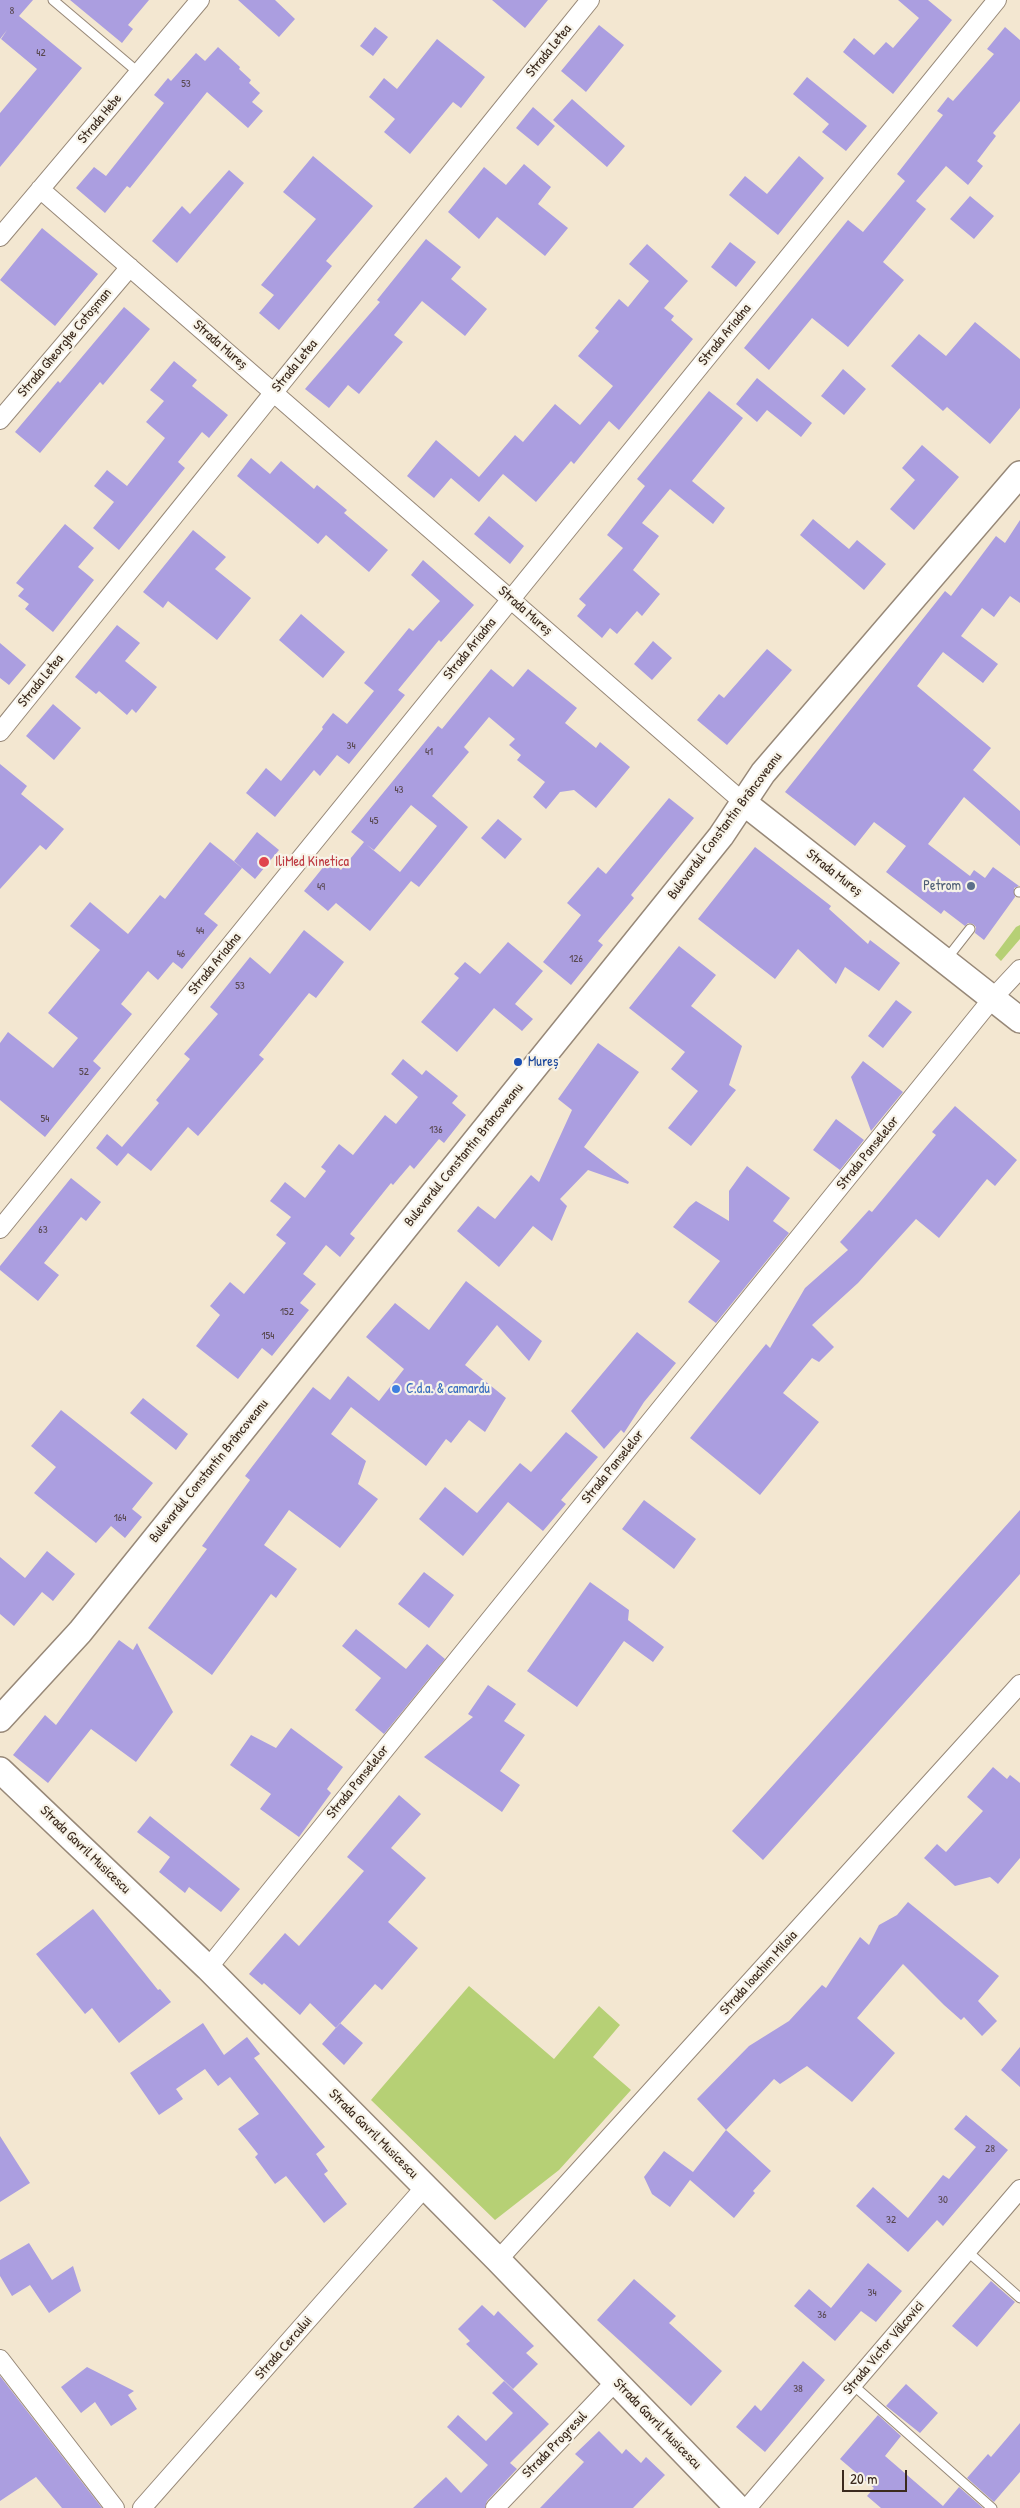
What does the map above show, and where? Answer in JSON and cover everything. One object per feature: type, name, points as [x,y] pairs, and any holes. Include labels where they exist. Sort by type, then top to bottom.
[{"type":"main road","name":"Bulevardul Constantin Brâncoveanu","points":[[0,1719],[80,1632],[721,836],[763,773],[1020,474]]},
{"type":"main road","name":"Strada Mureș","points":[[744,802],[1020,1020]]},
{"type":"main road","name":"Strada Gavril Musicescu","points":[[0,1770],[208,1968],[498,2260],[738,2508]]},
{"type":"street","name":"Strada Hebe","points":[[0,237],[200,0]]},
{"type":"street","name":"Strada Letea","points":[[0,732],[590,0]]},
{"type":"street","name":"Strada Ariadna","points":[[0,1229],[997,0]]},
{"type":"street","name":"Strada Mureș","points":[[40,189],[744,802]]},
{"type":"street","name":"Strada Gheorghe Cotoșman","points":[[0,420],[130,267]]},
{"type":"street","name":"Strada Panselelor","points":[[208,1968],[992,999],[1020,968]]},
{"type":"street","name":"Strada Ioachim Miloia","points":[[498,2260],[1020,1684]]},
{"type":"street","name":"Strada Cercului","points":[[142,2508],[426,2187]]},
{"type":"street","name":"Strada Victor Vâlcovici","points":[[747,2508],[1020,2189]]},
{"type":"street","points":[[0,2359],[115,2508]]},
{"type":"street","name":"Strada Progresul","points":[[495,2508],[616,2381]]},
{"type":"lane","points":[[53,0],[139,73]]},
{"type":"lane","points":[[945,961],[970,929]]},
{"type":"lane","points":[[967,2250],[1020,2298]]},
{"type":"lane","points":[[853,2385],[992,2508]]},
{"type":"green space","points":[[1020,925],[1020,939],[1001,961],[995,955],[1016,927]]},
{"type":"green space","points":[[469,1986],[554,2059],[599,2006],[620,2025],[593,2057],[631,2090],[559,2170],[495,2220],[371,2100]]},
{"type":"building","points":[[0,0],[33,0],[19,16],[82,68],[0,167],[0,113],[37,69],[1,39],[7,30],[0,39]]},
{"type":"building","points":[[70,0],[149,0],[128,25],[133,29],[122,43]]},
{"type":"building","points":[[238,0],[275,0],[295,19],[279,37]]},
{"type":"building","points":[[492,0],[548,0],[525,28]]},
{"type":"building","points":[[898,0],[928,0],[952,20],[893,94],[843,52],[854,38],[874,55],[886,42],[893,48],[919,18]]},
{"type":"building","points":[[599,25],[624,45],[586,92],[561,71]]},
{"type":"building","points":[[375,27],[388,37],[373,56],[360,46]]},
{"type":"building","points":[[1005,27],[1020,40],[1020,101],[993,133],[996,136],[977,161],[983,166],[968,185],[946,166],[916,201],[926,209],[883,262],[904,280],[848,347],[812,318],[769,370],[744,348],[848,220],[863,232],[905,181],[897,174],[943,115],[937,111],[948,97],[953,101],[994,54],[987,49]]},
{"type":"building","points":[[437,39],[485,77],[461,108],[453,102],[410,154],[384,132],[395,119],[369,97],[384,78],[397,89]]},
{"type":"building","points":[[218,47],[251,80],[249,83],[260,93],[252,102],[263,111],[248,128],[207,92],[130,188],[127,186],[105,213],[76,188],[94,167],[106,176],[164,103],[154,95],[168,78],[171,81],[196,53],[205,61]]},
{"type":"building","points":[[807,77],[867,126],[846,151],[822,132],[829,124],[793,94]]},
{"type":"building","points":[[572,99],[625,146],[607,167],[553,120]]},
{"type":"building","points":[[533,107],[555,126],[538,146],[516,128]]},
{"type":"building","points":[[313,156],[373,206],[326,261],[332,266],[279,330],[259,313],[274,295],[261,285],[316,219],[283,192]]},
{"type":"building","points":[[799,156],[824,178],[778,235],[729,195],[745,176],[767,194]]},
{"type":"building","points":[[524,164],[551,187],[538,204],[568,228],[545,256],[497,217],[479,239],[448,212],[484,167],[506,185]]},
{"type":"building","points":[[229,170],[244,183],[177,263],[152,241],[182,206],[190,214]]},
{"type":"building","points":[[970,196],[994,216],[974,239],[950,219]]},
{"type":"building","points":[[42,228],[98,274],[55,326],[0,280]]},
{"type":"building","points":[[426,239],[461,267],[451,279],[487,309],[465,336],[422,301],[394,335],[403,342],[359,394],[348,385],[329,408],[305,389],[380,302],[377,300]]},
{"type":"building","points":[[730,242],[756,262],[736,287],[711,267]]},
{"type":"building","points":[[647,244],[688,281],[664,308],[674,316],[671,320],[693,339],[619,430],[609,421],[574,464],[571,461],[536,502],[503,474],[479,502],[451,478],[434,498],[407,476],[436,440],[479,477],[515,435],[523,442],[555,404],[580,425],[613,386],[578,356],[599,331],[595,328],[619,299],[628,307],[649,281],[629,264]]},
{"type":"building","points":[[124,307],[150,329],[103,385],[100,382],[40,453],[15,432],[58,381],[60,383]]},
{"type":"building","points":[[975,322],[1020,359],[1020,408],[990,444],[947,407],[943,411],[891,366],[919,334],[946,356]]},
{"type":"building","points":[[174,361],[197,380],[192,386],[228,415],[209,438],[202,432],[178,462],[185,468],[119,550],[93,528],[114,502],[94,486],[107,470],[127,486],[165,438],[146,422],[164,401],[150,390]]},
{"type":"building","points":[[843,369],[866,389],[844,415],[821,396]]},
{"type":"building","points":[[757,378],[812,423],[801,437],[767,410],[757,422],[736,404]]},
{"type":"building","points":[[709,391],[743,418],[692,481],[725,508],[713,524],[670,489],[642,523],[659,536],[633,570],[660,594],[642,616],[637,611],[617,634],[610,628],[602,638],[577,616],[586,605],[579,599],[623,548],[607,535],[645,486],[637,479]]},
{"type":"building","points":[[922,445],[959,477],[914,530],[890,509],[915,480],[902,468]]},
{"type":"building","points":[[251,458],[270,474],[281,461],[314,489],[317,485],[347,510],[344,513],[388,550],[369,572],[326,535],[318,544],[237,476]]},
{"type":"building","points":[[489,516],[524,546],[510,564],[474,534]]},
{"type":"building","points":[[813,519],[849,549],[857,540],[886,564],[864,590],[800,535]]},
{"type":"building","points":[[1020,520],[1020,603],[1010,596],[994,617],[982,608],[961,636],[998,664],[983,683],[943,652],[917,686],[991,748],[973,770],[1020,811],[1020,846],[964,797],[928,844],[970,876],[974,870],[985,878],[993,867],[1019,886],[1014,888],[1015,897],[984,940],[975,933],[976,927],[973,924],[968,923],[965,926],[944,910],[941,914],[886,872],[906,846],[874,822],[855,846],[785,792],[945,591],[951,596],[996,536],[1005,543]]},
{"type":"building","points":[[65,524],[94,548],[78,567],[94,580],[53,632],[25,609],[29,604],[18,596],[24,589],[16,583]]},
{"type":"building","points":[[193,530],[226,557],[215,569],[251,598],[217,640],[168,601],[163,608],[143,592]]},
{"type":"building","points":[[423,560],[474,605],[441,642],[439,640],[398,690],[405,695],[349,764],[337,755],[320,776],[314,770],[275,817],[246,793],[266,768],[281,781],[323,729],[322,727],[333,713],[347,724],[374,691],[364,683],[409,628],[413,631],[440,601],[411,575]]},
{"type":"building","points":[[301,614],[345,652],[323,678],[279,640]]},
{"type":"building","points":[[117,625],[140,643],[125,661],[157,687],[136,713],[132,709],[127,715],[99,691],[96,694],[75,677]]},
{"type":"building","points":[[653,641],[672,658],[652,680],[634,664]]},
{"type":"building","points":[[0,643],[26,665],[9,685],[0,678]]},
{"type":"building","points":[[767,649],[792,670],[727,745],[697,720],[719,694],[724,698]]},
{"type":"building","points":[[491,669],[513,687],[528,669],[577,708],[565,723],[596,748],[600,742],[630,767],[596,808],[574,790],[560,792],[546,809],[533,797],[545,782],[517,760],[521,755],[509,745],[515,739],[489,717],[464,747],[469,752],[432,796],[468,827],[419,887],[411,881],[370,931],[336,903],[328,911],[304,891],[329,860],[341,870],[364,842],[351,832],[438,726],[442,729]],"holes":[[[411,805],[437,826],[400,872],[367,845],[374,850]]]},
{"type":"building","points":[[53,704],[81,728],[54,760],[26,736]]},
{"type":"building","points":[[0,764],[27,786],[21,794],[64,829],[46,850],[40,845],[0,889]]},
{"type":"building","points":[[669,798],[694,818],[631,895],[634,898],[598,941],[603,945],[571,985],[543,962],[581,915],[567,903],[598,867],[606,874]]},
{"type":"building","points":[[498,819],[522,839],[505,859],[481,838]]},
{"type":"building","points":[[257,832],[279,850],[255,879],[234,861]]},
{"type":"building","points":[[210,842],[242,868],[204,914],[218,925],[182,969],[173,962],[158,980],[148,971],[121,1004],[132,1014],[93,1061],[101,1068],[45,1137],[0,1100],[0,1043],[8,1032],[53,1068],[78,1038],[48,1013],[100,950],[70,926],[90,902],[128,934],[160,895],[165,899]]},
{"type":"building","points":[[755,847],[831,906],[829,909],[868,944],[870,940],[900,963],[879,991],[845,967],[836,984],[798,949],[775,979],[698,919]]},
{"type":"building","points":[[304,930],[344,962],[316,998],[309,993],[259,1055],[264,1059],[198,1136],[188,1127],[151,1171],[128,1153],[117,1166],[96,1148],[107,1134],[122,1147],[159,1103],[156,1100],[190,1059],[184,1054],[218,1014],[210,1007],[250,957],[270,974]]},
{"type":"building","points":[[508,942],[543,971],[515,1004],[533,1019],[522,1031],[494,1008],[457,1052],[421,1022],[459,978],[454,974],[465,962],[480,974]]},
{"type":"building","points":[[679,946],[716,975],[691,1006],[742,1046],[729,1085],[736,1090],[691,1146],[668,1128],[698,1091],[671,1069],[685,1052],[629,1008]]},
{"type":"building","points":[[896,1000],[912,1012],[883,1048],[868,1036]]},
{"type":"building","points":[[598,1043],[639,1072],[584,1147],[629,1182],[628,1184],[588,1170],[560,1199],[567,1206],[552,1241],[533,1226],[499,1267],[457,1231],[478,1206],[495,1219],[531,1175],[539,1182],[572,1110],[558,1099]]},
{"type":"building","points":[[403,1059],[422,1075],[426,1070],[458,1096],[452,1103],[466,1115],[444,1143],[439,1139],[414,1169],[410,1165],[393,1185],[391,1183],[350,1234],[355,1238],[340,1257],[326,1245],[303,1274],[316,1284],[300,1303],[309,1310],[272,1356],[262,1348],[238,1379],[196,1346],[220,1315],[210,1306],[230,1282],[244,1294],[286,1243],[276,1235],[291,1217],[270,1201],[285,1182],[305,1198],[326,1171],[321,1167],[339,1144],[353,1155],[385,1115],[396,1124],[418,1097],[391,1074]]},
{"type":"building","points":[[863,1061],[903,1092],[871,1131],[851,1077]]},
{"type":"building","points":[[955,1106],[1017,1160],[995,1186],[987,1179],[939,1238],[916,1219],[858,1283],[812,1325],[834,1347],[819,1362],[812,1358],[783,1393],[819,1422],[760,1495],[690,1438],[766,1344],[770,1348],[805,1288],[848,1250],[840,1242],[869,1210],[872,1212],[936,1135],[932,1132]]},
{"type":"building","points":[[836,1119],[864,1140],[840,1170],[813,1150]]},
{"type":"building","points":[[747,1166],[790,1198],[773,1221],[789,1233],[716,1323],[688,1302],[720,1261],[673,1227],[696,1201],[729,1221],[729,1191]]},
{"type":"building","points":[[71,1178],[101,1202],[86,1221],[81,1217],[44,1263],[59,1275],[38,1301],[0,1270],[0,1266]]},
{"type":"building","points":[[466,1281],[542,1341],[529,1361],[497,1325],[465,1365],[506,1398],[485,1432],[469,1420],[451,1443],[446,1439],[426,1466],[351,1407],[331,1434],[366,1461],[358,1484],[378,1499],[340,1548],[289,1510],[264,1545],[297,1569],[276,1598],[271,1594],[212,1675],[148,1628],[207,1549],[202,1546],[250,1480],[245,1476],[313,1387],[330,1400],[348,1376],[379,1401],[404,1369],[366,1337],[395,1303],[429,1330]]},
{"type":"building","points":[[637,1332],[676,1363],[644,1402],[624,1433],[621,1430],[604,1449],[571,1411]]},
{"type":"building","points":[[143,1398],[188,1434],[176,1450],[130,1413]]},
{"type":"building","points":[[61,1410],[153,1483],[132,1509],[142,1517],[125,1538],[111,1526],[96,1543],[34,1493],[56,1467],[31,1446]]},
{"type":"building","points":[[566,1432],[598,1457],[561,1500],[566,1504],[543,1531],[508,1502],[463,1556],[419,1519],[445,1487],[477,1513],[520,1463],[531,1472]]},
{"type":"building","points":[[644,1500],[696,1539],[674,1569],[622,1529]]},
{"type":"building","points":[[1020,1510],[1020,1574],[763,1860],[732,1831]]},
{"type":"building","points":[[47,1551],[75,1574],[53,1601],[42,1592],[14,1626],[0,1614],[0,1557],[25,1578]]},
{"type":"building","points":[[424,1572],[454,1595],[429,1628],[398,1604]]},
{"type":"building","points":[[590,1582],[629,1610],[628,1620],[664,1647],[653,1662],[624,1641],[577,1707],[527,1671]]},
{"type":"building","points":[[356,1629],[406,1669],[427,1644],[445,1659],[384,1734],[355,1710],[381,1678],[342,1646]]},
{"type":"building","points":[[119,1640],[133,1650],[137,1643],[173,1712],[136,1762],[91,1729],[48,1783],[13,1755],[45,1715],[56,1725]]},
{"type":"building","points":[[488,1685],[516,1704],[504,1721],[525,1735],[500,1771],[520,1785],[502,1812],[424,1757],[473,1717],[468,1714]]},
{"type":"building","points":[[291,1728],[343,1767],[327,1789],[331,1793],[299,1837],[260,1809],[271,1794],[230,1765],[251,1735],[276,1748]]},
{"type":"building","points":[[993,1767],[1007,1779],[1010,1775],[1020,1783],[1020,1858],[998,1884],[990,1877],[955,1886],[924,1858],[937,1844],[946,1852],[983,1811],[967,1797]]},
{"type":"building","points":[[399,1795],[421,1814],[391,1848],[426,1878],[388,1922],[418,1948],[382,1990],[375,1984],[336,2028],[310,2003],[300,2015],[264,1983],[262,1985],[249,1974],[285,1933],[299,1946],[364,1871],[347,1857]]},
{"type":"building","points":[[150,1816],[240,1889],[221,1912],[189,1887],[185,1893],[159,1872],[170,1857],[137,1832]]},
{"type":"building","points":[[908,1902],[999,1976],[978,2001],[997,2021],[982,2036],[964,2017],[961,2020],[944,2005],[903,1964],[857,2018],[895,2053],[852,2102],[807,2066],[780,2084],[774,2079],[726,2130],[697,2099],[749,2046],[789,2021],[822,1985],[826,1988],[860,1937],[869,1945],[879,1925],[897,1915]]},
{"type":"building","points":[[93,1909],[158,1990],[160,1989],[171,2002],[119,2043],[92,2008],[85,2014],[36,1954]]},
{"type":"building","points":[[203,2023],[224,2055],[247,2037],[260,2054],[254,2058],[325,2147],[316,2154],[328,2171],[324,2174],[347,2204],[324,2223],[286,2176],[275,2184],[255,2157],[258,2154],[238,2129],[259,2114],[230,2077],[218,2086],[205,2069],[176,2089],[183,2099],[159,2115],[130,2073]]},
{"type":"building","points":[[340,2023],[363,2043],[344,2065],[322,2044]]},
{"type":"building","points":[[1020,2047],[1020,2087],[1001,2070]]},
{"type":"building","points":[[966,2115],[1008,2150],[943,2226],[937,2220],[908,2252],[856,2206],[873,2187],[908,2218],[943,2175],[949,2179],[976,2147],[954,2129]]},
{"type":"building","points":[[726,2130],[771,2171],[753,2191],[755,2193],[734,2218],[690,2180],[670,2207],[652,2194],[644,2177],[664,2151],[693,2172]]},
{"type":"building","points":[[0,2136],[30,2183],[0,2202]]},
{"type":"building","points":[[29,2243],[52,2280],[73,2266],[81,2291],[49,2313],[30,2285],[12,2296],[0,2276],[0,2260]]},
{"type":"building","points":[[868,2263],[902,2291],[876,2322],[861,2311],[835,2341],[794,2306],[809,2289],[831,2308]]},
{"type":"building","points":[[634,2279],[676,2316],[669,2323],[722,2371],[691,2406],[597,2320]]},
{"type":"building","points":[[991,2281],[1015,2302],[977,2347],[952,2326]]},
{"type":"building","points":[[482,2305],[494,2316],[498,2311],[534,2346],[526,2353],[538,2364],[513,2389],[466,2344],[470,2341],[458,2329]]},
{"type":"building","points":[[803,2361],[825,2380],[765,2452],[736,2427],[755,2405],[761,2411]]},
{"type":"building","points":[[87,2367],[134,2391],[128,2395],[137,2409],[111,2426],[95,2402],[81,2413],[61,2387]]},
{"type":"building","points":[[0,2376],[102,2508],[62,2508],[36,2477],[0,2501]]},
{"type":"building","points":[[504,2381],[549,2424],[510,2463],[517,2469],[487,2501],[485,2508],[413,2508],[446,2477],[461,2493],[488,2465],[447,2427],[458,2415],[486,2441],[513,2413],[492,2393]]},
{"type":"building","points":[[906,2384],[938,2413],[920,2433],[886,2406]]},
{"type":"building","points":[[878,2415],[901,2436],[885,2456],[943,2506],[959,2487],[983,2508],[881,2508],[867,2496],[874,2488],[840,2459]]},
{"type":"building","points":[[1020,2423],[1020,2472],[994,2502],[967,2478],[988,2454],[991,2457]]},
{"type":"building","points":[[599,2431],[622,2454],[626,2449],[641,2463],[646,2457],[665,2475],[633,2508],[540,2508],[584,2462],[575,2454]]},
{"type":"place","name":"IliMed Kinetica","points":[[264,862]]},
{"type":"place","name":"Petrom","points":[[971,886]]},
{"type":"place","name":"Mureș","points":[[518,1062]]},
{"type":"place","name":"C.d.a. & camardu","points":[[396,1389]]}]
